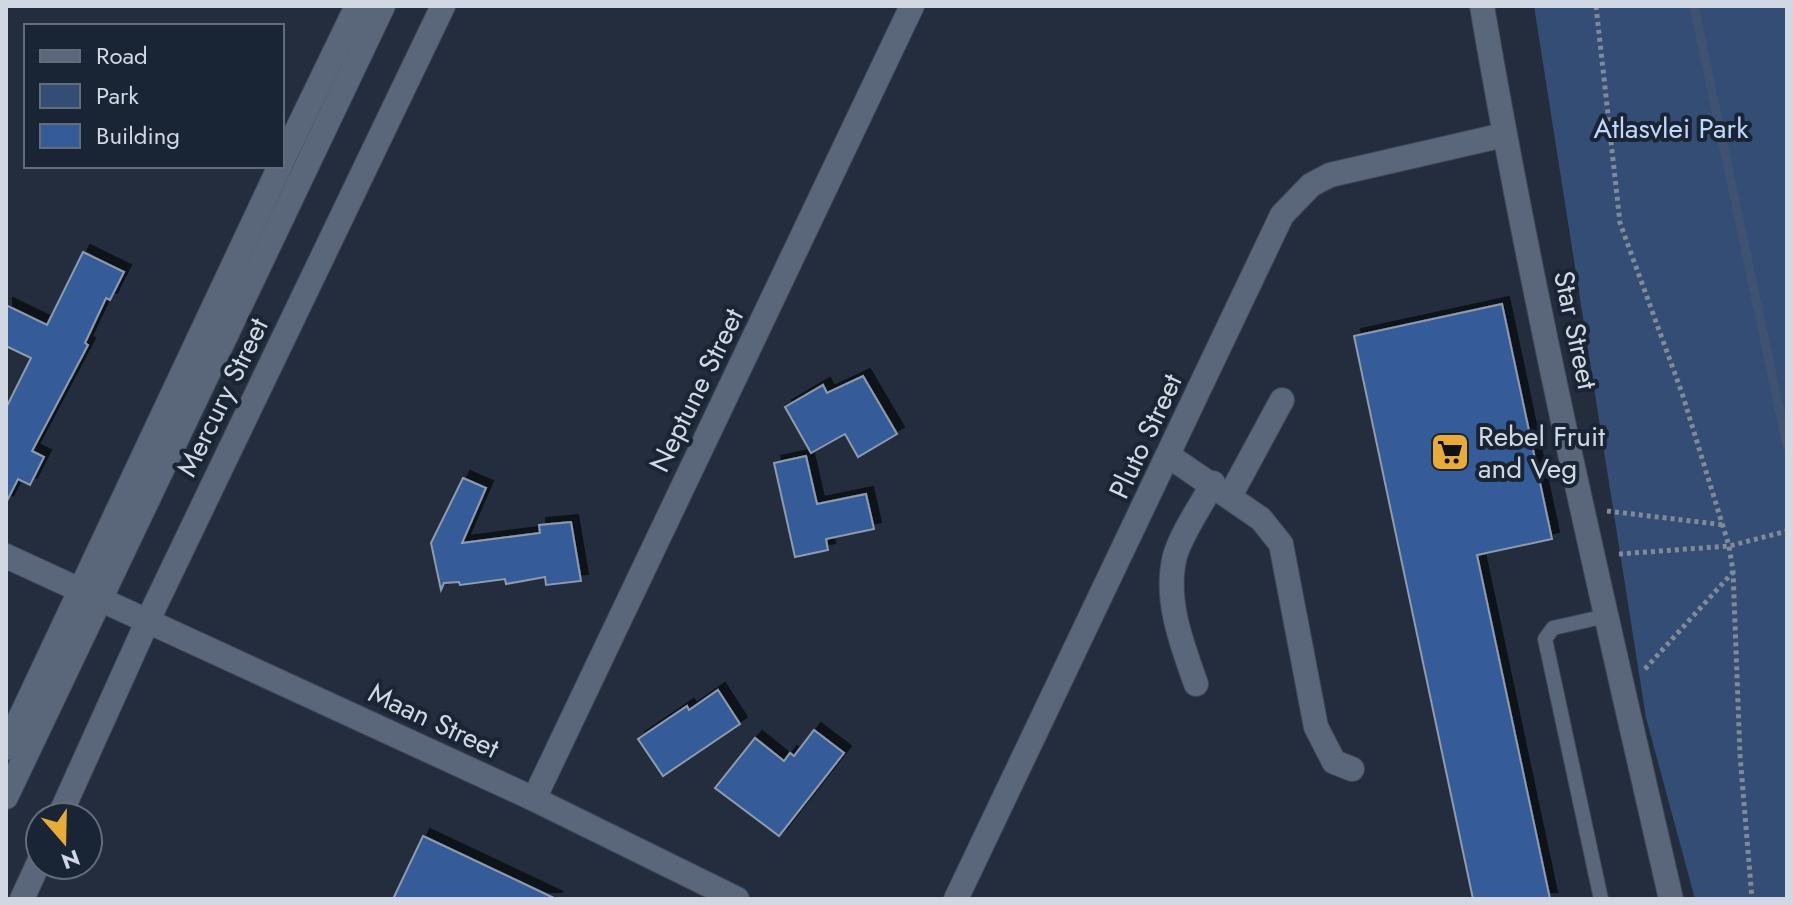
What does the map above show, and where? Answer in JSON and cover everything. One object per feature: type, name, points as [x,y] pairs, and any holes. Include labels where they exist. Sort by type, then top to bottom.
[{"type":"street","name":"Mercury Street","points":[[284,157],[357,6]]},
{"type":"street","name":"Mercury Street","points":[[6,748],[91,596],[383,6]]},
{"type":"street","name":"Mercury Street","points":[[66,801],[148,620],[443,6]]},
{"type":"street","name":"Neptune Street","points":[[534,799],[912,6]]},
{"type":"street","name":"Star Street","points":[[1482,6],[1504,135],[1606,616],[1671,899]]},
{"type":"street","name":"Pluto Street","points":[[956,899],[1282,215],[1296,200],[1330,175],[1504,135]]},
{"type":"street","name":"Mercury Street","points":[[6,797],[279,168]]},
{"type":"street","points":[[1196,684],[1176,625],[1172,579],[1175,554],[1282,400]]},
{"type":"street","points":[[1169,456],[1261,519],[1281,544],[1316,727],[1334,762],[1352,769]]},
{"type":"street","name":"Maan Street","points":[[6,556],[534,799],[737,899]]},
{"type":"lane","points":[[1601,899],[1545,639],[1553,628],[1606,616]]},
{"type":"path","points":[[1596,6],[1620,223],[1682,393],[1729,546],[1733,571],[1740,755],[1752,899]]},
{"type":"path","points":[[1583,508],[1725,525]]},
{"type":"path","points":[[1594,556],[1729,546],[1787,531]]},
{"type":"path","points":[[1624,693],[1733,571]]},
{"type":"green space","name":"Atlasvlei Park","points":[[1534,6],[1787,6],[1787,899],[1695,899],[1646,718]]},
{"type":"building","points":[[83,252],[124,272],[110,300],[106,298],[85,343],[88,345],[32,451],[44,457],[30,485],[18,479],[6,503],[6,408],[31,358],[6,346],[6,305],[47,325]]},
{"type":"building","points":[[1502,304],[1552,539],[1477,555],[1550,899],[1473,899],[1354,336]]},
{"type":"building","points":[[863,376],[897,434],[858,457],[845,434],[811,453],[785,407],[823,385],[827,393]]},
{"type":"building","points":[[806,456],[817,504],[866,494],[874,529],[826,539],[828,550],[795,557],[774,463]]},
{"type":"building","points":[[463,478],[486,488],[462,543],[540,533],[539,525],[571,522],[581,581],[546,585],[545,577],[506,584],[505,579],[460,585],[459,582],[444,583],[441,590],[431,543]]},
{"type":"building","points":[[718,690],[740,724],[663,776],[638,739],[687,706],[689,710]]},
{"type":"building","points":[[814,730],[844,753],[779,836],[715,788],[755,738],[784,761],[790,753],[794,756]]},
{"type":"building","points":[[423,836],[556,899],[393,899]]},
{"type":"waterway","points":[[1694,6],[1787,446]]},
{"type":"place","name":"Rebel Fruit and Veg","points":[[1450,452]]}]
